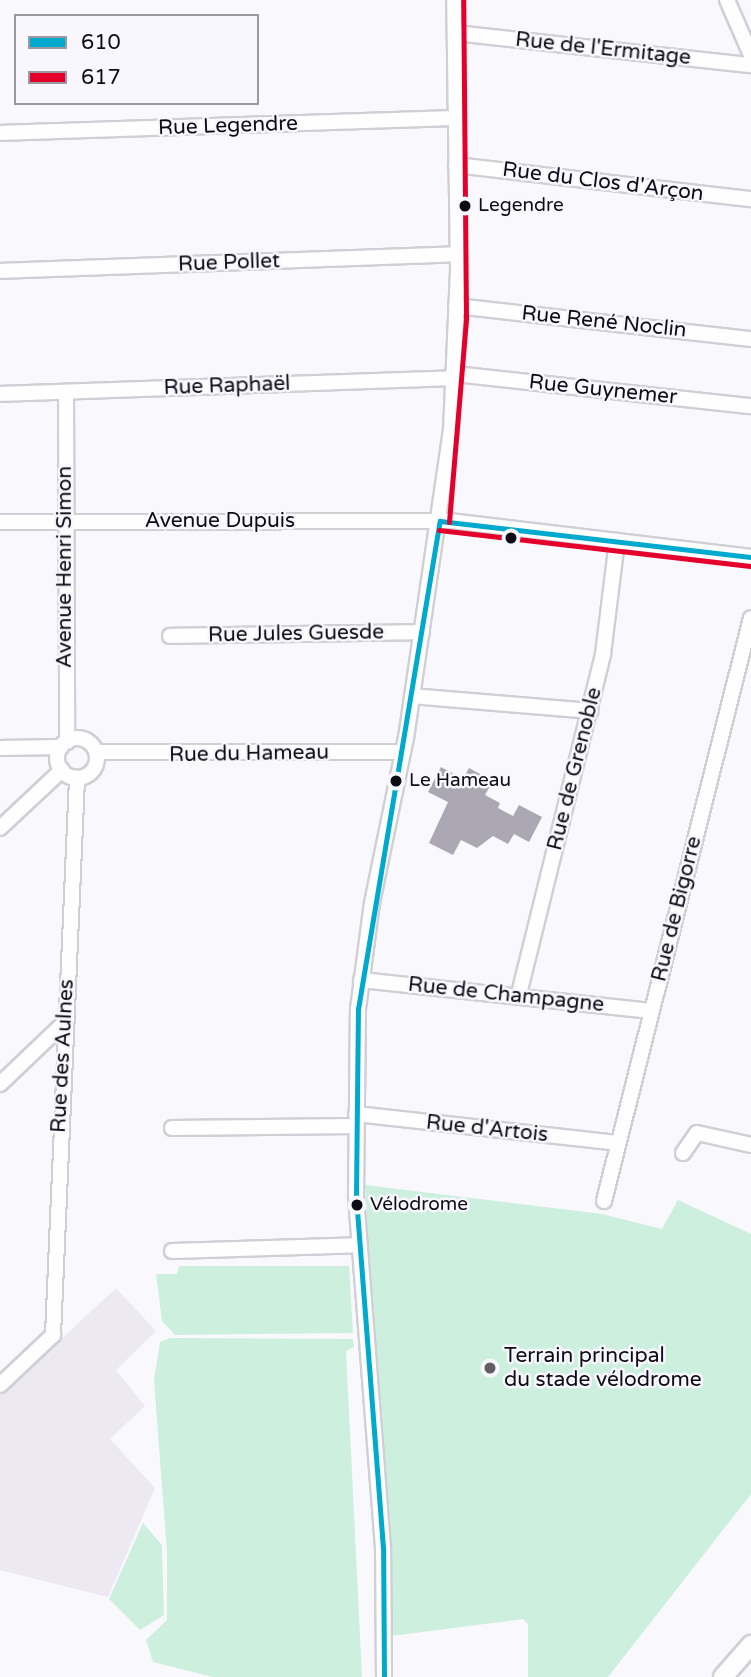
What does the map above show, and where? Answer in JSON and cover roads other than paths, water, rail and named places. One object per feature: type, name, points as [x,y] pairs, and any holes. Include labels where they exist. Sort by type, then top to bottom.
[{"type":"main road","points":[[723,1677],[751,1645]]},
{"type":"main road","points":[[740,1677],[751,1661]]},
{"type":"street","points":[[384,1677],[383,1548],[359,1245],[356,1120],[361,980],[403,752],[440,521],[455,376],[457,254],[454,0]]},
{"type":"street","points":[[727,0],[751,55]]},
{"type":"street","name":"Rue de l'Ermitage","points":[[455,33],[751,65]]},
{"type":"street","name":"Rue Legendre","points":[[0,134],[455,118]]},
{"type":"street","name":"Rue du Clos d'Arçon","points":[[456,165],[751,199]]},
{"type":"street","name":"Rue Pollet","points":[[0,271],[457,254]]},
{"type":"street","name":"Rue René Noclin","points":[[456,306],[751,339]]},
{"type":"street","name":"Rue Raphaël","points":[[0,394],[455,376]]},
{"type":"street","name":"Rue Guynemer","points":[[455,376],[751,406]]},
{"type":"street","name":"Avenue Henri Simon","points":[[64,745],[66,392]]},
{"type":"street","name":"Avenue Dupuis","points":[[0,522],[440,521],[751,557]]},
{"type":"street","name":"Rue de Grenoble","points":[[519,994],[590,711],[617,541]]},
{"type":"street","name":"Rue de Bigorre","points":[[604,1201],[751,618]]},
{"type":"street","name":"Rue Jules Guesde","points":[[170,636],[422,632]]},
{"type":"street","points":[[412,696],[590,711]]},
{"type":"street","points":[[0,748],[64,745],[84,740],[96,752],[93,770],[77,778],[62,770]]},
{"type":"street","points":[[0,828],[62,770],[64,745]]},
{"type":"street","name":"Rue du Hameau","points":[[96,752],[403,752]]},
{"type":"street","name":"Rue des Aulnes","points":[[0,1385],[52,1335],[77,778]]},
{"type":"street","name":"Rue de Champagne","points":[[361,980],[519,994],[651,1011]]},
{"type":"street","points":[[0,1084],[65,1022]]},
{"type":"street","name":"Rue d'Artois","points":[[172,1128],[356,1120],[617,1143]]},
{"type":"street","points":[[683,1153],[697,1133],[751,1145]]},
{"type":"street","points":[[172,1251],[359,1245]]},
{"type":"place","name":"Legendre","points":[[465,206]]},
{"type":"place","name":"Le Hameau","points":[[396,781]]},
{"type":"place","name":"Vélodrome","points":[[357,1205]]},
{"type":"place","name":"Terrain principal du stade vélodrome","points":[[490,1368]]}]
